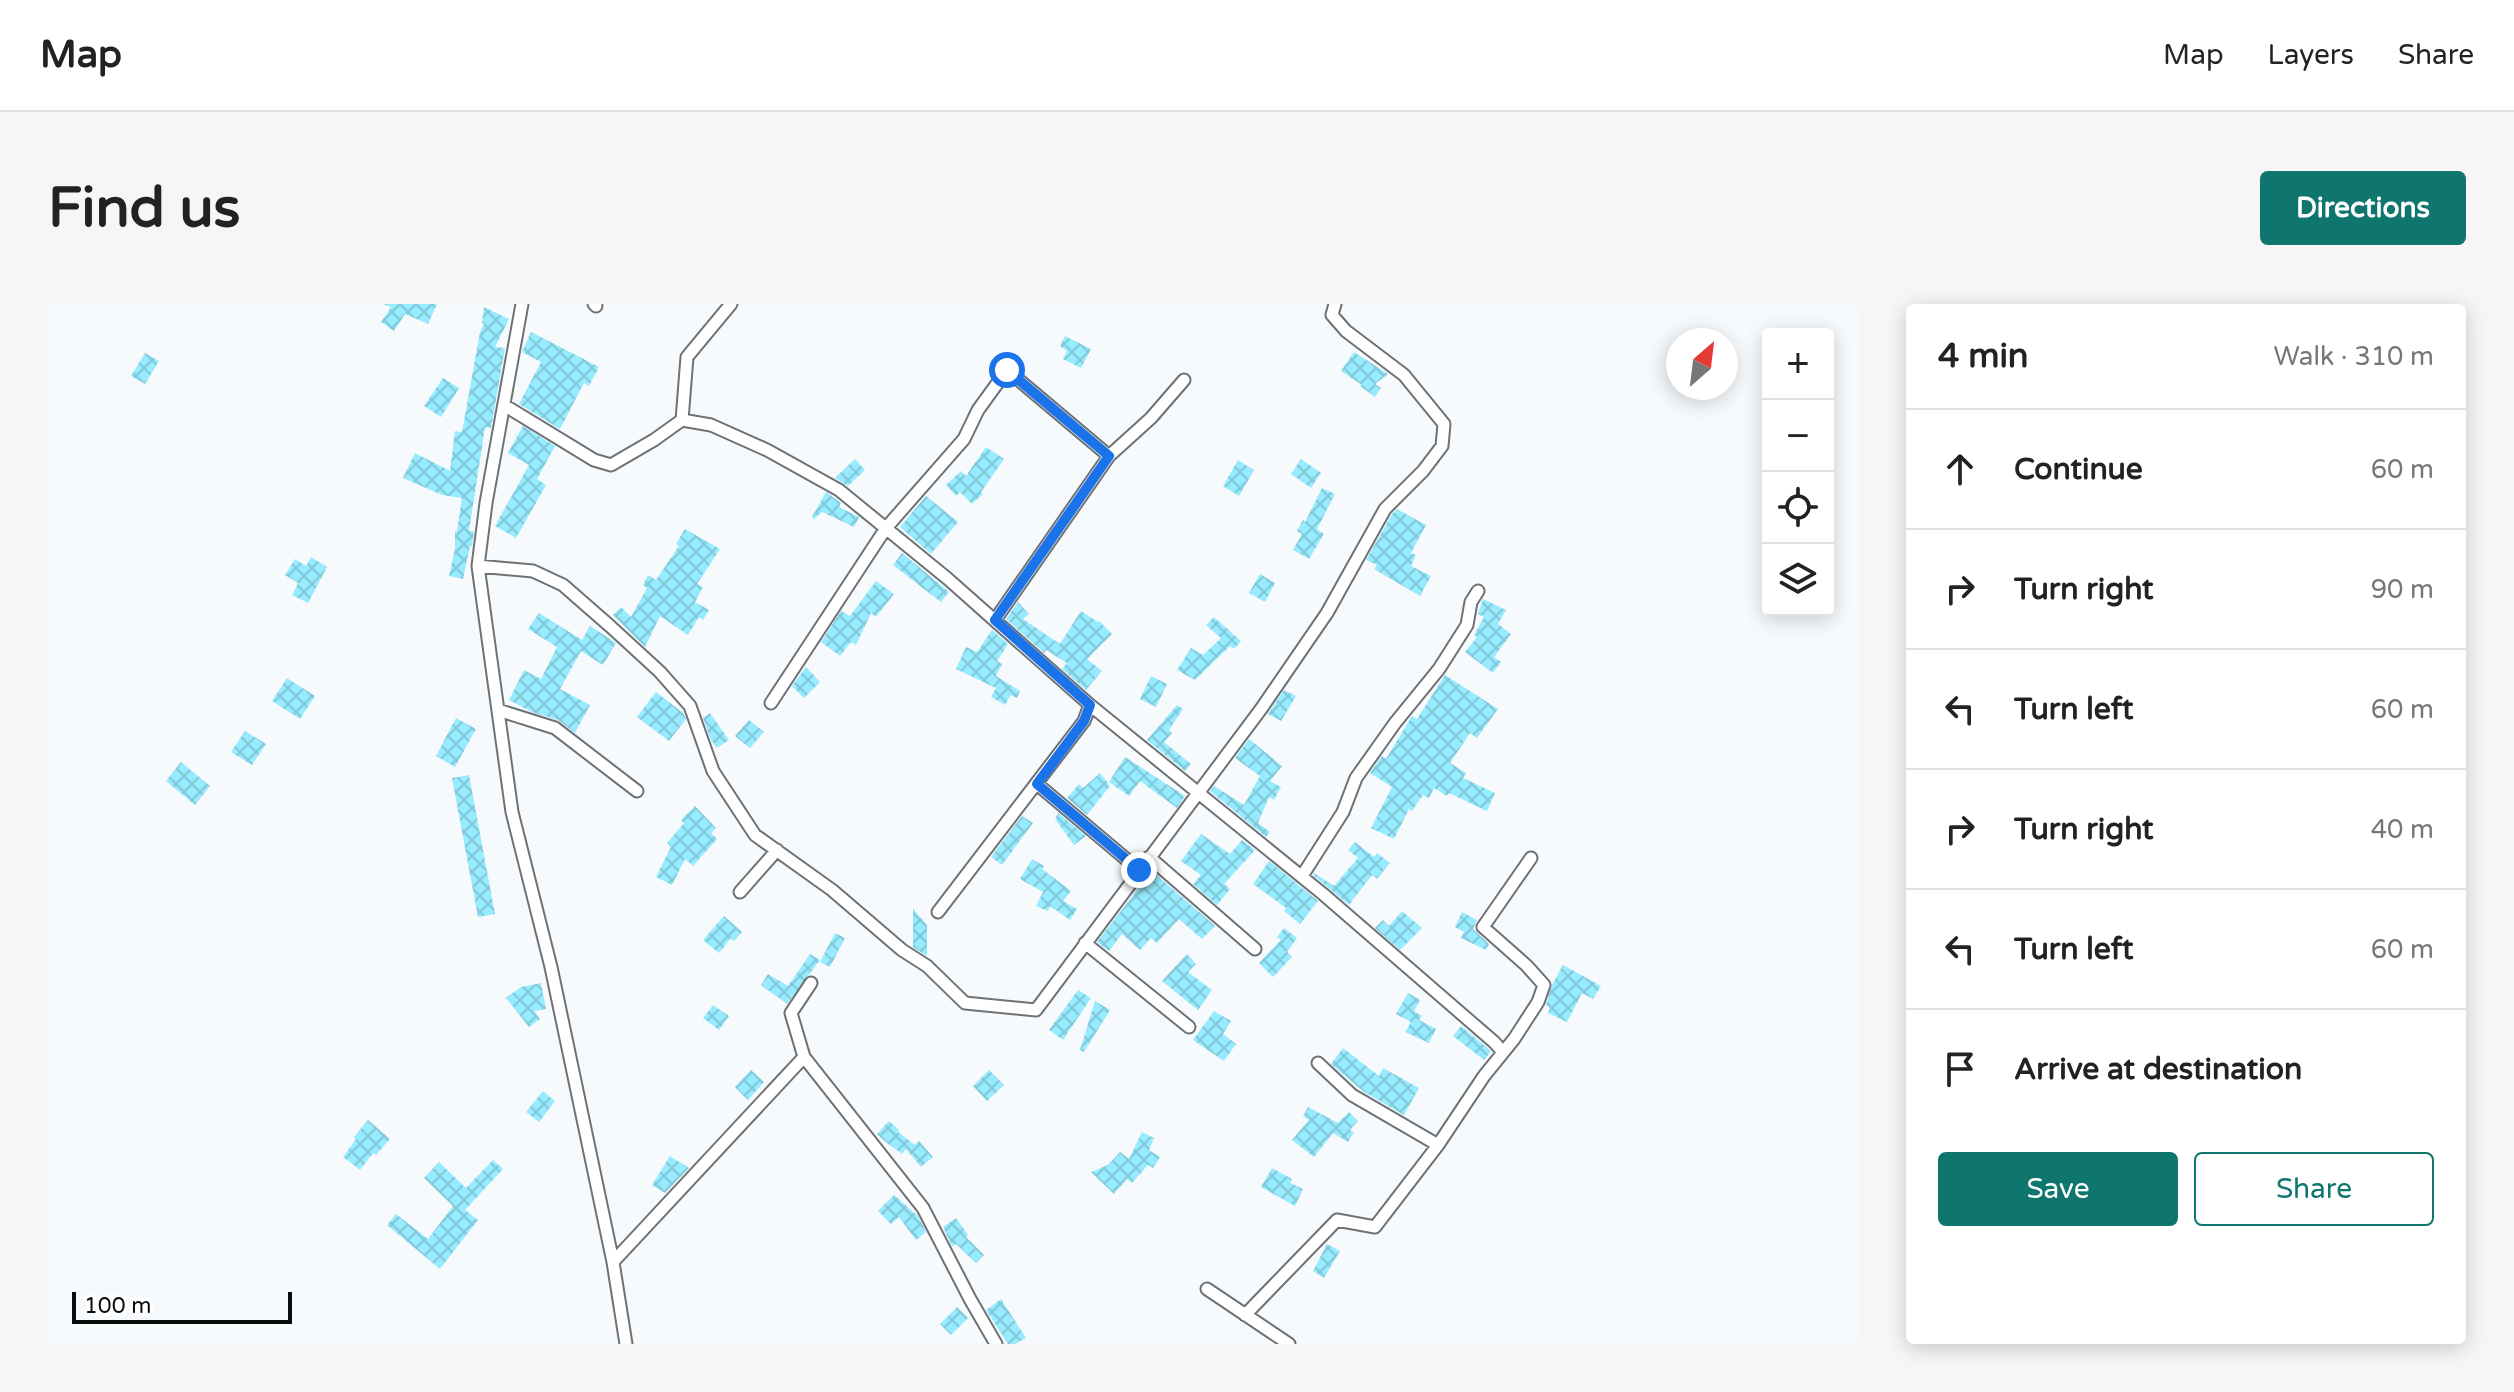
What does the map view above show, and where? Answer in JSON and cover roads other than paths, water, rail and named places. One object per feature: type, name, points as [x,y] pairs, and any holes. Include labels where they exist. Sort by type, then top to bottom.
[{"type":"street","points":[[522,304],[478,566],[512,812],[551,967],[613,1262],[626,1344]]},
{"type":"street","points":[[682,420],[687,357],[731,304]]},
{"type":"street","points":[[478,566],[533,571],[563,585],[660,672],[690,706],[713,771],[755,835],[832,890],[902,950],[927,966],[965,1003],[1036,1010],[1261,709],[1327,613],[1385,509],[1423,471],[1442,446],[1444,424],[1404,375],[1346,331],[1332,315],[1335,304]]},
{"type":"street","points":[[771,703],[886,528],[964,439],[978,410],[1007,370],[1109,456]]},
{"type":"street","points":[[995,620],[1109,456],[1151,418],[1184,380]]},
{"type":"street","points":[[504,405],[594,460],[611,465],[682,420],[711,425],[767,450],[839,490],[995,620],[1090,705],[1302,876],[1482,1030],[1503,1052]]},
{"type":"street","points":[[1302,876],[1343,812],[1356,778],[1439,669],[1467,625],[1471,602],[1478,591]]},
{"type":"street","points":[[938,912],[1084,721],[1090,705]]},
{"type":"street","points":[[498,710],[555,728],[637,791]]},
{"type":"street","points":[[1037,784],[1139,870]]},
{"type":"street","points":[[740,892],[777,850]]},
{"type":"street","points":[[1149,857],[1255,949]]},
{"type":"street","points":[[1245,1315],[1337,1220],[1375,1227],[1438,1145],[1538,1002],[1544,985],[1483,927],[1531,858]]},
{"type":"street","points":[[1085,943],[1189,1027]]},
{"type":"street","points":[[811,983],[791,1013],[804,1057],[923,1208],[996,1344]]},
{"type":"street","points":[[613,1262],[804,1057]]},
{"type":"street","points":[[1318,1063],[1352,1095],[1438,1145]]},
{"type":"street","points":[[1207,1289],[1289,1344]]}]
